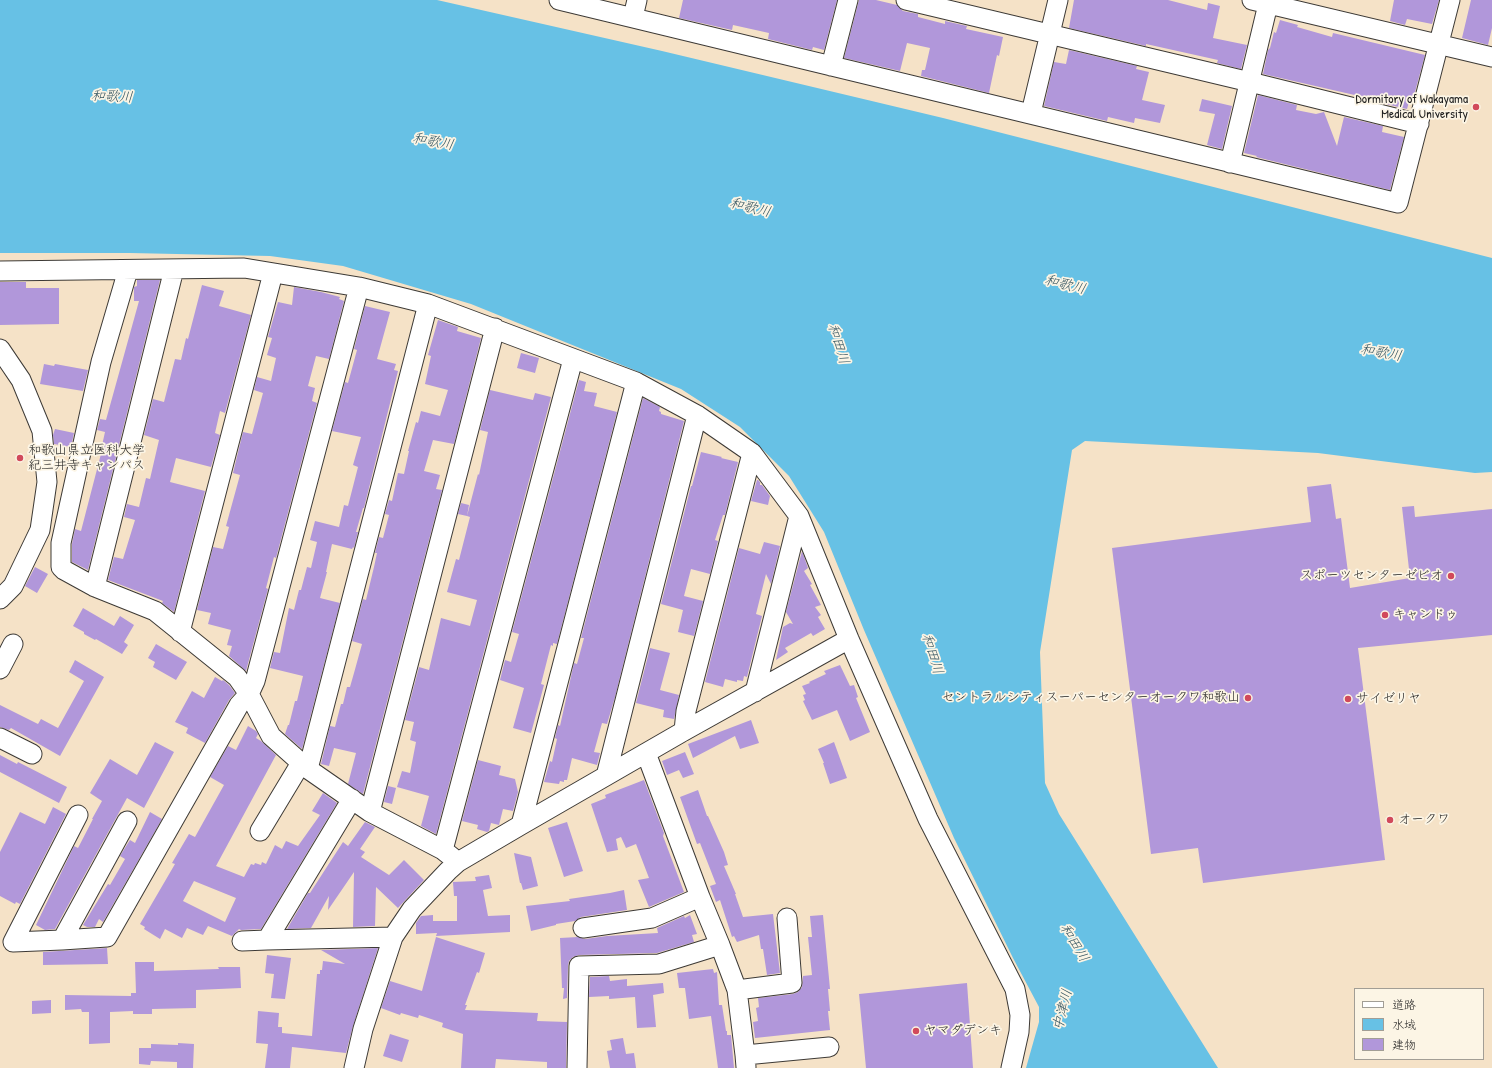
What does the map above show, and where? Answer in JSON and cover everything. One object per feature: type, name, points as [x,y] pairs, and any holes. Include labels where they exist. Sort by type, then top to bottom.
[{"type":"street","points":[[559,0],[635,9],[831,66],[1031,113],[1398,203],[1440,45],[1450,0]]},
{"type":"street","points":[[831,66],[848,0]]},
{"type":"street","points":[[906,0],[1419,124]]},
{"type":"street","points":[[1031,113],[1058,0]]},
{"type":"street","points":[[1230,163],[1250,82],[1263,1],[1492,57]]},
{"type":"street","points":[[0,271],[244,268],[359,287],[428,304],[636,382],[697,415],[752,453],[799,516],[849,639],[928,819],[1015,989],[1020,1015],[1019,1032],[1011,1068]]},
{"type":"street","points":[[95,587],[174,269]]},
{"type":"street","points":[[128,270],[101,362],[61,543],[61,567],[95,587],[155,611],[237,677],[249,694],[271,736],[304,766],[370,812],[443,850],[458,862]]},
{"type":"street","points":[[180,632],[273,273]]},
{"type":"street","points":[[7,943],[106,937],[239,705],[249,694],[255,681],[359,287]]},
{"type":"street","points":[[260,830],[304,766],[428,304]]},
{"type":"street","points":[[370,812],[495,328]]},
{"type":"street","points":[[0,348],[21,380],[42,431],[47,482],[40,530],[12,586],[0,599]]},
{"type":"street","points":[[443,850],[573,359]]},
{"type":"street","points":[[521,825],[636,382]]},
{"type":"street","points":[[606,776],[697,415]]},
{"type":"street","points":[[684,731],[686,711],[752,453]]},
{"type":"street","points":[[755,692],[799,516]]},
{"type":"street","points":[[354,1068],[363,1028],[393,937],[412,909],[458,862],[684,731],[849,639]]},
{"type":"street","points":[[0,669],[13,644]]},
{"type":"street","points":[[0,738],[32,754]]},
{"type":"street","points":[[646,753],[700,897],[737,990],[746,1062],[829,1046]]},
{"type":"street","points":[[267,940],[352,799]]},
{"type":"street","points":[[7,943],[78,815]]},
{"type":"street","points":[[62,940],[127,821]]},
{"type":"street","points":[[583,928],[652,918],[700,897]]},
{"type":"street","points":[[737,990],[792,983],[787,918]]},
{"type":"street","points":[[242,941],[393,937]]},
{"type":"street","points":[[577,1068],[579,966],[659,964],[720,945]]},
{"type":"water","points":[[0,0],[437,0],[662,51],[943,118],[1492,258],[1492,472],[1475,473],[1318,453],[1085,441],[1072,450],[1040,652],[1045,783],[1059,814],[1218,1068],[1026,1068],[1039,1022],[1039,1007],[1013,958],[954,838],[864,630],[824,532],[789,476],[740,427],[681,389],[471,304],[343,266],[270,256],[130,253],[0,253]]},
{"type":"building","points":[[683,0],[837,0],[824,50],[813,47],[812,50],[768,39],[769,33],[733,25],[732,30],[679,18]]},
{"type":"building","points":[[859,0],[876,0],[897,5],[903,11],[918,14],[918,17],[945,24],[945,21],[967,26],[966,29],[1003,37],[999,56],[997,55],[989,93],[921,76],[922,70],[925,70],[930,48],[907,43],[900,71],[844,58]]},
{"type":"building","points":[[1074,0],[1168,0],[1207,10],[1208,3],[1220,6],[1213,38],[1247,45],[1241,69],[1217,63],[1218,60],[1146,44],[1146,46],[1069,28]]},
{"type":"building","points":[[1394,0],[1439,0],[1432,24],[1407,19],[1405,25],[1390,21]]},
{"type":"building","points":[[1471,0],[1492,0],[1492,28],[1488,45],[1462,38]]},
{"type":"building","points":[[1280,20],[1298,25],[1297,27],[1332,37],[1333,33],[1425,55],[1412,103],[1409,102],[1407,109],[1369,100],[1372,99],[1263,74],[1268,50]]},
{"type":"building","points":[[1069,50],[1137,66],[1136,69],[1149,72],[1142,100],[1165,105],[1160,123],[1135,118],[1134,123],[1108,117],[1107,121],[1044,106],[1054,62],[1066,64]]},
{"type":"building","points":[[1258,95],[1297,105],[1296,110],[1316,114],[1324,112],[1337,146],[1344,117],[1383,126],[1382,132],[1404,137],[1390,190],[1244,153]]},
{"type":"building","points":[[1202,99],[1232,106],[1222,149],[1207,145],[1215,114],[1199,111]]},
{"type":"building","points":[[137,280],[160,280],[88,570],[72,562],[72,544],[75,529],[81,531],[102,450],[105,432],[97,430],[100,419],[106,420],[139,301],[134,301],[134,287],[137,286]]},
{"type":"building","points":[[0,282],[26,282],[26,288],[59,288],[59,324],[0,325]]},
{"type":"building","points":[[202,285],[224,291],[219,306],[251,315],[225,413],[220,411],[215,433],[220,435],[211,467],[176,458],[170,482],[205,491],[174,612],[162,603],[163,601],[108,580],[114,557],[123,559],[135,520],[124,517],[127,504],[139,507],[146,478],[150,479],[159,440],[144,435],[153,399],[164,402],[175,359],[181,360],[186,338],[188,339]]},
{"type":"building","points":[[294,287],[340,297],[339,299],[344,301],[329,359],[316,356],[308,386],[315,388],[312,401],[317,403],[276,558],[274,557],[266,588],[268,589],[246,671],[229,656],[232,646],[227,645],[231,630],[208,624],[211,613],[197,610],[213,547],[223,549],[229,527],[226,526],[240,475],[233,473],[243,432],[252,434],[263,393],[254,390],[257,377],[271,381],[276,358],[267,355],[272,338],[268,337],[278,302],[292,305]]},
{"type":"building","points":[[365,306],[390,312],[377,359],[396,364],[394,370],[398,371],[364,508],[356,532],[358,532],[354,548],[353,547],[352,549],[332,544],[320,598],[340,603],[302,749],[285,734],[289,725],[295,701],[297,701],[303,676],[270,668],[274,652],[280,653],[289,608],[294,610],[307,567],[311,568],[317,542],[310,540],[315,521],[339,527],[344,505],[348,506],[358,467],[353,465],[361,437],[332,431],[345,382],[348,383],[357,350],[354,349]]},
{"type":"building","points":[[438,320],[458,327],[457,331],[481,338],[454,444],[433,440],[424,471],[440,475],[436,489],[442,490],[363,794],[348,784],[356,753],[334,748],[329,766],[321,764],[330,726],[335,727],[347,687],[350,687],[362,644],[352,641],[363,599],[366,600],[377,553],[375,553],[379,537],[383,538],[389,515],[385,514],[389,500],[392,501],[398,473],[404,474],[408,451],[416,422],[418,423],[421,411],[440,416],[448,390],[425,384],[431,356],[428,355]]},
{"type":"building","points":[[521,353],[539,358],[535,373],[517,368]]},
{"type":"building","points":[[44,364],[54,366],[55,364],[88,370],[83,391],[40,384]]},
{"type":"building","points":[[579,380],[586,382],[584,391],[597,393],[594,406],[617,412],[557,644],[553,643],[553,646],[551,645],[541,684],[544,685],[531,733],[513,728],[524,688],[500,680],[505,660],[511,662],[519,634],[512,632]]},
{"type":"building","points":[[490,390],[533,400],[535,393],[551,397],[436,834],[421,826],[429,796],[397,787],[402,771],[410,773],[416,742],[410,740],[414,722],[405,720],[419,667],[429,670],[441,618],[470,626],[477,600],[447,592],[456,559],[459,560],[470,517],[467,516],[478,474],[479,475],[488,432],[480,430]]},
{"type":"building","points":[[643,398],[660,407],[659,411],[661,414],[684,421],[615,697],[607,724],[602,723],[594,752],[600,753],[597,765],[572,758],[567,780],[564,780],[564,782],[560,781],[559,784],[544,782],[550,761],[552,762],[557,739],[555,738],[558,725],[560,726],[574,663],[577,664],[584,638],[581,638]]},
{"type":"building","points":[[55,429],[74,433],[71,447],[54,444],[53,435]]},
{"type":"building","points":[[701,452],[738,462],[725,515],[723,515],[715,540],[718,541],[710,574],[691,569],[684,596],[703,601],[694,636],[678,632],[683,610],[661,604]]},
{"type":"building","points":[[757,480],[770,496],[768,505],[751,501]]},
{"type":"building","name":"セントラルシティスーパーセンターオークワ和歌山","points":[[1331,484],[1336,519],[1341,518],[1350,588],[1410,578],[1402,507],[1414,506],[1415,517],[1492,509],[1492,635],[1358,648],[1385,860],[1203,883],[1198,848],[1151,854],[1112,548],[1311,522],[1307,487]]},
{"type":"building","points":[[461,503],[469,505],[467,516],[458,514]]},
{"type":"building","points":[[764,542],[780,546],[771,584],[766,574],[756,614],[762,616],[747,677],[744,676],[743,681],[737,680],[737,682],[725,679],[723,687],[705,682],[739,548],[760,554]]},
{"type":"building","points":[[802,551],[808,568],[804,571],[812,584],[810,585],[821,605],[815,607],[821,615],[818,617],[825,629],[813,636],[811,633],[785,648],[788,652],[776,660],[783,627],[790,623],[793,624],[786,612]]},
{"type":"building","points":[[35,567],[48,574],[37,593],[25,586]]},
{"type":"building","points":[[83,608],[114,626],[120,616],[134,625],[124,642],[128,645],[122,654],[84,634],[84,632],[73,626]]},
{"type":"building","points":[[156,644],[187,662],[176,680],[153,667],[155,662],[148,658]]},
{"type":"building","points":[[650,648],[670,653],[660,690],[679,695],[674,719],[663,717],[664,710],[636,703]]},
{"type":"building","points":[[75,660],[104,677],[60,756],[11,728],[9,730],[0,727],[0,705],[38,724],[41,719],[58,728],[84,681],[69,672]]},
{"type":"building","points":[[840,665],[850,686],[854,685],[858,697],[856,698],[870,732],[850,741],[837,710],[812,720],[803,701],[805,700],[803,695],[806,694],[802,686],[826,674],[824,671]]},
{"type":"building","points":[[215,677],[222,681],[223,680],[235,693],[229,700],[205,743],[186,733],[188,728],[175,722],[192,691],[204,698]]},
{"type":"building","points":[[751,720],[759,743],[740,749],[735,736],[693,758],[688,744]]},
{"type":"building","points":[[248,726],[258,734],[256,738],[276,755],[216,866],[244,877],[251,864],[254,865],[255,863],[261,865],[262,862],[266,864],[275,845],[282,849],[286,841],[298,846],[320,815],[312,811],[323,793],[337,803],[261,929],[239,929],[232,936],[208,926],[203,935],[187,928],[182,938],[165,929],[160,939],[144,929],[145,927],[140,924],[175,864],[172,863],[189,834],[195,837],[224,785],[210,777],[228,746],[236,750]],"holes":[[[194,881],[236,898],[225,922],[183,901]]]},
{"type":"building","points":[[155,742],[174,752],[144,808],[127,798],[55,929],[45,930],[36,925],[74,846],[78,848],[102,801],[90,793],[110,759],[137,775]]},
{"type":"building","points":[[834,742],[847,778],[830,784],[818,749]]},
{"type":"building","points":[[685,752],[694,774],[683,778],[679,770],[667,775],[662,761]]},
{"type":"building","points":[[0,755],[17,764],[18,762],[67,787],[59,803],[0,772]]},
{"type":"building","points":[[478,760],[501,766],[499,775],[515,779],[518,792],[513,811],[503,809],[499,825],[491,823],[489,831],[487,832],[477,829],[478,825],[462,821]]},
{"type":"building","points":[[644,780],[684,892],[649,907],[638,880],[649,878],[636,844],[626,848],[621,837],[616,839],[618,850],[607,852],[591,804],[606,798],[605,795]]},
{"type":"building","points":[[388,786],[396,788],[392,804],[384,802]]},
{"type":"building","points":[[698,790],[707,816],[724,852],[728,865],[724,866],[736,894],[743,917],[773,914],[780,973],[767,975],[759,935],[737,942],[734,936],[732,937],[720,900],[716,902],[710,886],[716,884],[700,843],[697,844],[680,797]]},
{"type":"building","points":[[53,807],[66,814],[20,904],[16,902],[15,904],[0,896],[0,852],[20,812],[45,824]]},
{"type":"building","points":[[150,812],[162,819],[103,922],[99,919],[95,927],[87,927],[83,925],[108,884],[110,885],[125,859],[120,856],[130,840],[135,843]]},
{"type":"building","points":[[365,822],[375,827],[360,849],[365,852],[361,857],[389,875],[404,860],[424,880],[398,908],[376,887],[375,926],[353,927],[354,872],[328,910],[329,896],[311,928],[287,929],[308,893],[310,893],[343,842],[348,846]]},
{"type":"building","points":[[567,822],[583,871],[564,877],[548,828]]},
{"type":"building","points":[[514,853],[531,857],[538,886],[523,890],[520,883]]},
{"type":"building","points":[[489,875],[492,888],[483,890],[488,916],[510,915],[510,932],[436,936],[437,933],[416,934],[416,923],[421,916],[433,915],[433,921],[457,921],[457,896],[454,896],[453,882],[476,881],[475,877]]},
{"type":"building","points":[[624,890],[627,910],[581,917],[575,921],[556,924],[531,931],[526,906],[570,901],[569,899]]},
{"type":"building","points":[[690,915],[697,934],[692,935],[694,942],[657,953],[579,955],[573,957],[569,961],[568,966],[567,998],[563,999],[564,988],[562,988],[560,938],[578,937],[585,939],[658,933],[657,928],[684,916],[685,918]]},
{"type":"building","points":[[823,915],[830,989],[828,989],[830,1011],[828,1011],[830,1030],[755,1038],[753,1022],[758,1021],[756,1008],[759,1007],[758,998],[793,994],[798,992],[802,987],[803,976],[812,975],[808,937],[812,937],[810,916]]},
{"type":"building","points":[[436,937],[485,953],[479,973],[477,972],[465,1005],[467,1005],[465,1010],[538,1013],[537,1021],[567,1022],[566,1068],[547,1068],[547,1062],[496,1059],[495,1068],[461,1068],[463,1034],[442,1027],[443,1023],[419,1015],[418,1018],[401,1013],[400,1015],[381,1008],[390,981],[422,991]]},
{"type":"building","points":[[107,948],[108,964],[43,965],[43,952]]},
{"type":"building","points":[[378,948],[346,1053],[292,1047],[290,1068],[265,1068],[268,1044],[256,1043],[258,1011],[279,1013],[278,1027],[282,1027],[282,1033],[312,1036],[317,974],[320,974],[320,970],[322,970],[323,961],[345,964],[321,950]]},
{"type":"building","points":[[267,955],[291,958],[285,999],[271,998],[274,974],[265,973]]},
{"type":"building","points":[[135,962],[154,962],[154,971],[240,967],[241,988],[196,990],[196,1008],[152,1009],[152,1014],[133,1014],[133,1011],[110,1012],[110,1043],[89,1044],[89,1012],[82,1012],[81,1009],[65,1010],[65,995],[131,996],[131,993],[136,993]]},
{"type":"building","points":[[713,969],[714,973],[717,972],[719,1005],[722,1005],[727,1035],[731,1035],[734,1068],[718,1068],[711,1016],[689,1019],[685,988],[679,988],[677,973]]},
{"type":"building","points":[[609,976],[610,981],[627,979],[627,986],[663,983],[664,993],[653,995],[656,1027],[637,1028],[635,997],[609,999],[609,996],[589,997],[590,977]]},
{"type":"building","name":"ヤマダデンキ","points":[[967,983],[973,1068],[866,1068],[859,994]]},
{"type":"building","points":[[51,1000],[51,1013],[32,1014],[32,1001]]},
{"type":"building","points":[[390,1034],[409,1040],[402,1062],[383,1056]]},
{"type":"building","points":[[623,1038],[626,1054],[634,1053],[636,1068],[610,1068],[607,1051],[612,1050],[610,1040]]},
{"type":"building","points":[[178,1043],[194,1044],[193,1068],[177,1068],[177,1062],[151,1061],[150,1065],[139,1064],[139,1048],[151,1048],[151,1044],[178,1045]]},
{"type":"place","name":"Dormitory of Wakayama Medical University","points":[[1476,107]]},
{"type":"place","name":"和歌山県立医科大学 紀三井寺キャンパス","points":[[20,458]]},
{"type":"place","name":"スポーツセンターゼビオ","points":[[1451,576]]},
{"type":"place","name":"キャンドゥ","points":[[1385,615]]},
{"type":"place","name":"セントラルシティスーパーセンターオークワ和歌山","points":[[1248,698]]},
{"type":"place","name":"サイゼリヤ","points":[[1348,699]]},
{"type":"place","name":"オークワ","points":[[1390,820]]},
{"type":"place","name":"ヤマダデンキ","points":[[916,1031]]},
{"type":"water label","name":"和歌川","points":[[112,97]]},
{"type":"water label","name":"和歌川","points":[[433,142]]},
{"type":"water label","name":"和歌川","points":[[750,208]]},
{"type":"water label","name":"和歌川","points":[[1065,285]]},
{"type":"water label","name":"和田川","points":[[838,344]]},
{"type":"water label","name":"和歌川","points":[[1381,353]]},
{"type":"water label","name":"和田川","points":[[932,654]]},
{"type":"water label","name":"和田川","points":[[1074,943]]},
{"type":"water label","name":"中津川","points":[[1063,1010]]}]
